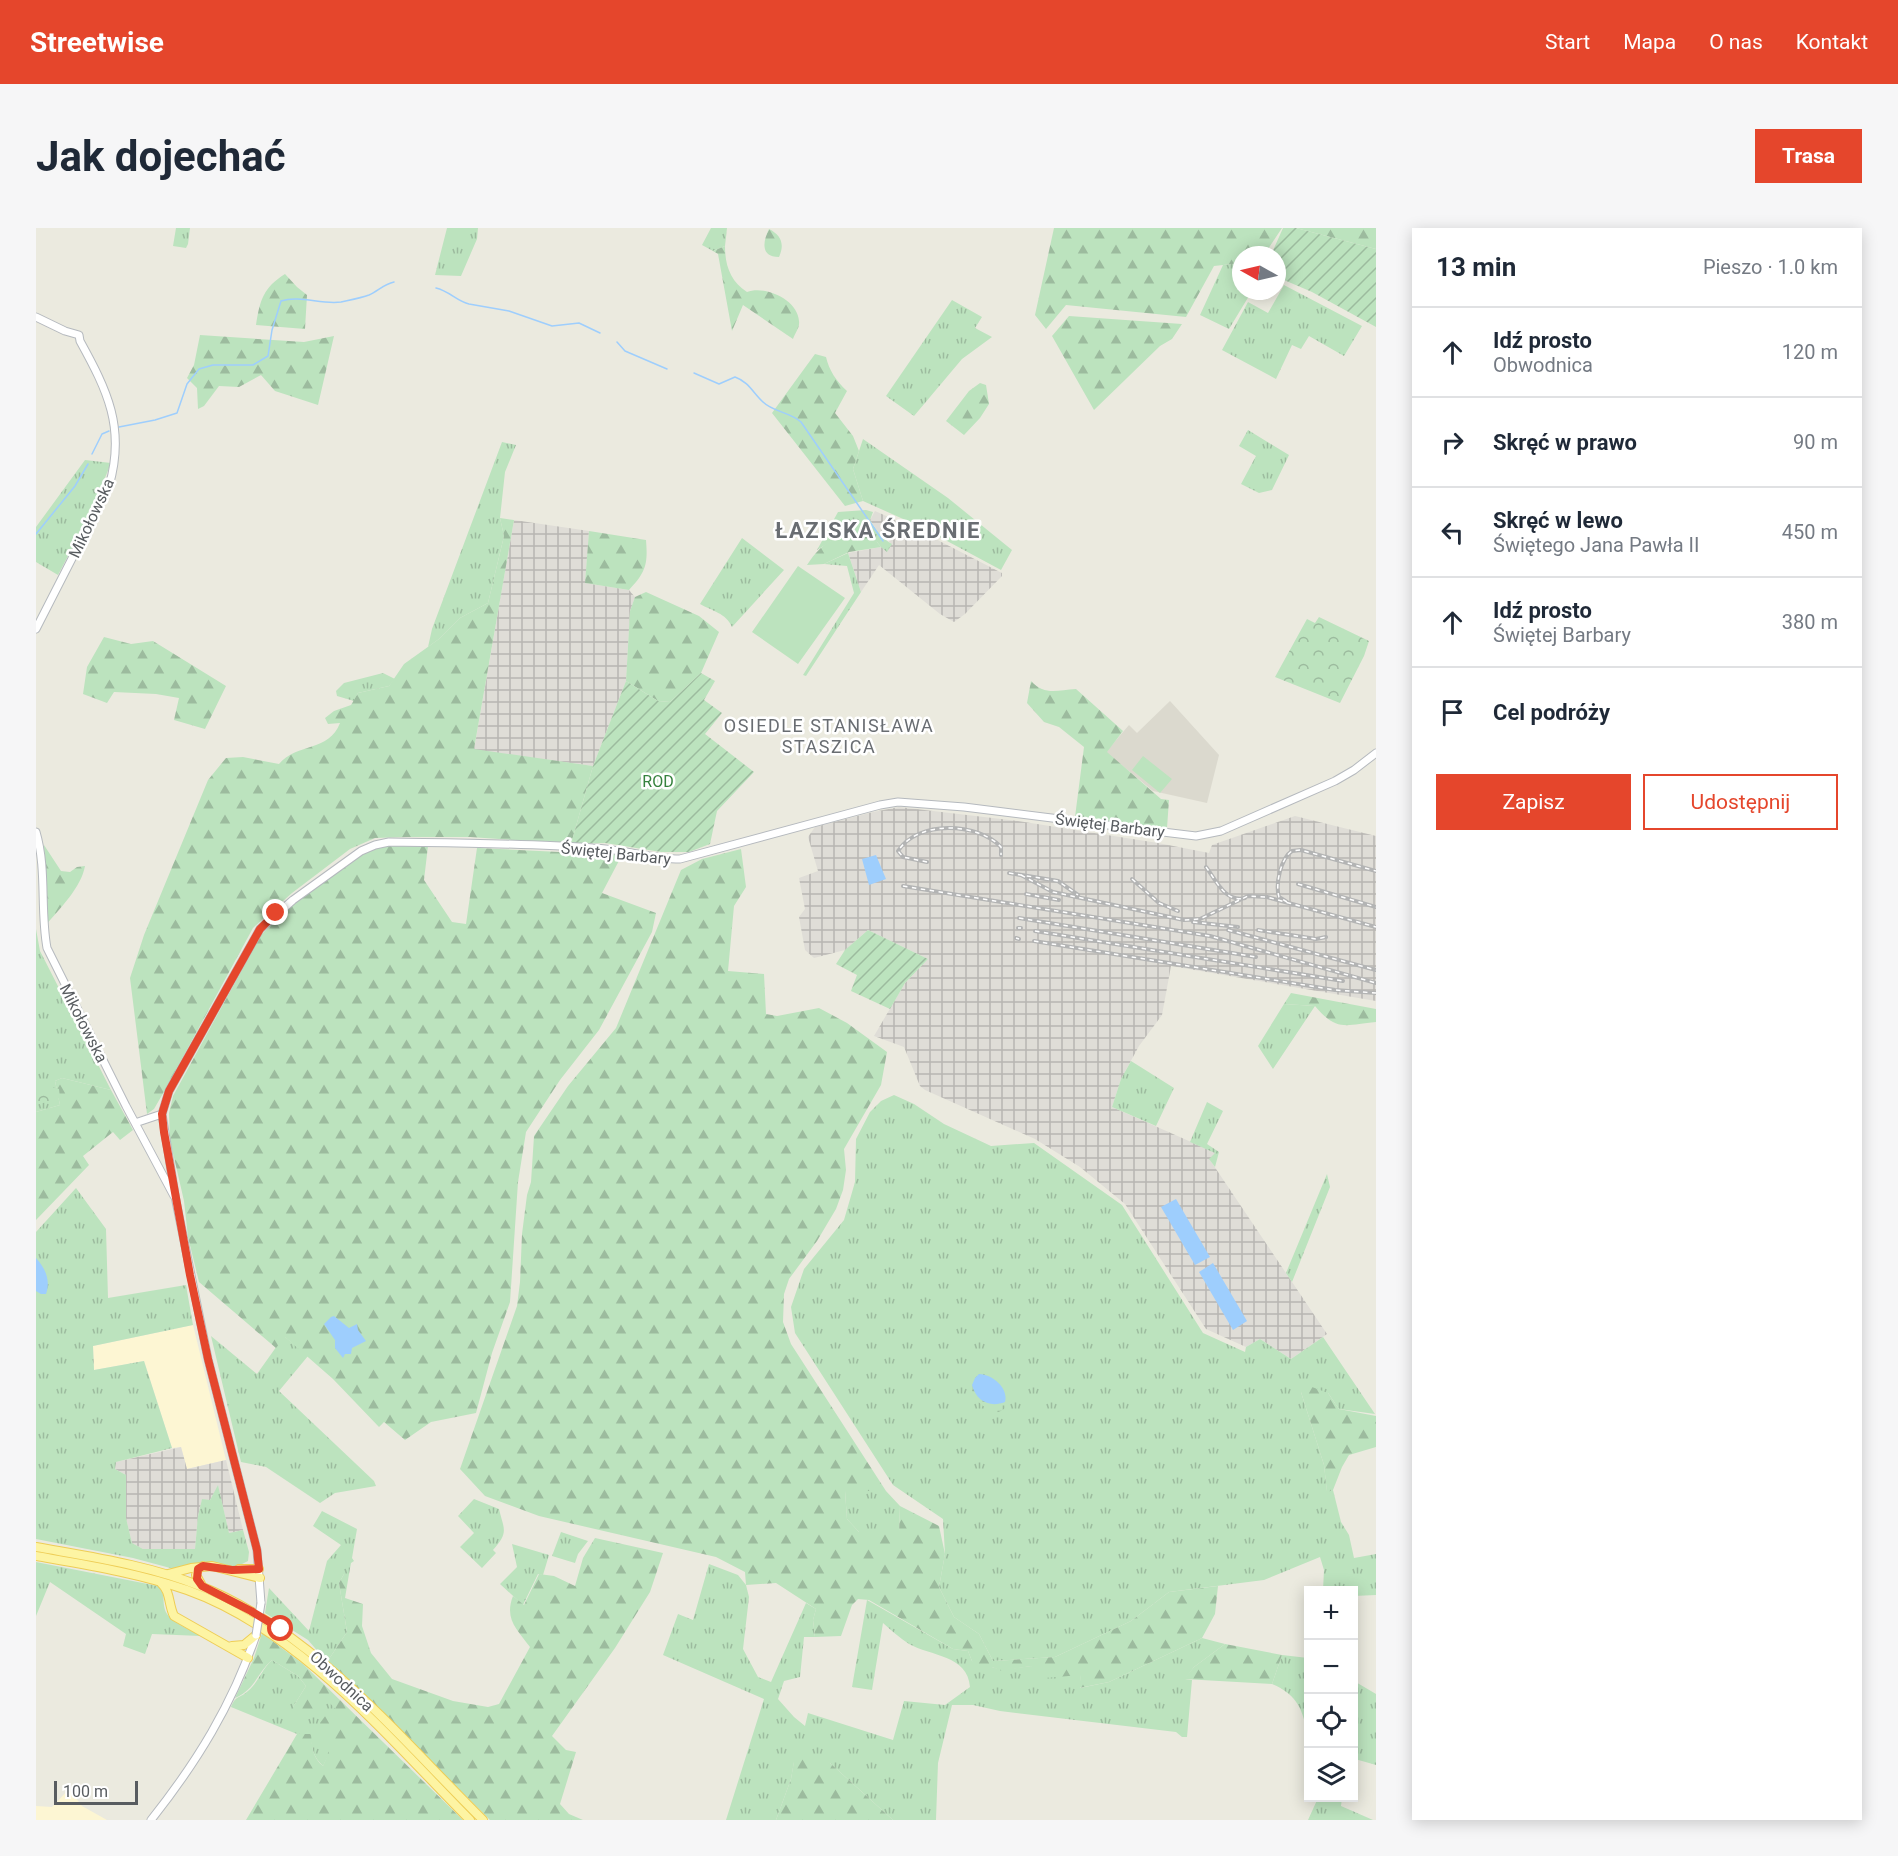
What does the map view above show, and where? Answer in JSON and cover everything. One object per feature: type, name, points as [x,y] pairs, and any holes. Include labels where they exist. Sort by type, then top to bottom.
[{"type":"main road","name":"Obwodnica","points":[[36,1547],[127,1564],[202,1586],[281,1629],[308,1649],[363,1699],[483,1820]]},
{"type":"main road","name":"Obwodnica","points":[[36,1556],[157,1581],[188,1590],[241,1614],[298,1654],[355,1705],[470,1820]]},
{"type":"main road","points":[[202,1586],[196,1575],[198,1569],[203,1566]]},
{"type":"main road","points":[[166,1574],[203,1566],[232,1570],[260,1578]]},
{"type":"main road","points":[[232,1570],[259,1569]]},
{"type":"main road","points":[[157,1581],[165,1587],[174,1616],[248,1658]]},
{"type":"main road","points":[[170,1601],[178,1593],[188,1590]]},
{"type":"main road","points":[[230,1646],[244,1645],[256,1635]]},
{"type":"street","name":"Mikołowska","points":[[36,317],[65,331],[79,334],[80,341],[108,396],[114,427],[115,460],[109,486],[36,629]]},
{"type":"street","name":"Świętej Barbary","points":[[176,1201],[162,1114],[169,1091],[260,929],[293,900],[361,851],[375,845],[389,842],[593,848],[680,859],[898,802],[964,807],[1171,833],[1204,835],[1221,831],[1335,781],[1376,753]]},
{"type":"street","name":"Mikołowska","points":[[36,832],[40,846],[42,922],[47,948],[176,1201]]},
{"type":"street","points":[[135,1123],[162,1114]]},
{"type":"street","points":[[151,1820],[205,1746],[248,1658],[256,1635],[261,1603],[257,1550],[208,1359],[176,1201]]},
{"type":"shaded area","points":[[875,511],[920,531],[1002,573],[1002,576],[965,614],[954,622],[940,614],[879,565],[861,592],[848,553],[881,547],[887,551],[891,544],[885,536],[878,532],[870,520]]},
{"type":"shaded area","points":[[514,520],[589,531],[585,583],[629,590],[635,597],[630,611],[626,681],[593,766],[474,750]]},
{"type":"shaded area","points":[[1170,701],[1219,755],[1207,803],[1153,791],[1106,752],[1129,725],[1137,733]]},
{"type":"shaded area","points":[[899,807],[1018,821],[1209,853],[1212,845],[1295,816],[1376,836],[1376,1001],[1171,966],[1162,1015],[1139,1046],[1121,1079],[1112,1107],[1216,1153],[1210,1160],[1327,1334],[1291,1359],[1260,1339],[1246,1347],[1206,1329],[1125,1204],[1080,1167],[1035,1139],[925,1090],[920,1086],[904,1047],[874,1036],[905,983],[928,959],[868,930],[845,950],[814,958],[805,950],[799,917],[805,909],[799,878],[818,871],[808,837],[815,827]]},
{"type":"shaded area","points":[[193,1325],[226,1460],[187,1469],[181,1447],[172,1448],[144,1361],[94,1370],[93,1346]]},
{"type":"shaded area","points":[[181,1447],[187,1469],[226,1460],[243,1530],[229,1533],[218,1486],[210,1500],[202,1500],[195,1549],[143,1549],[132,1543],[126,1518],[126,1475],[115,1469],[116,1462]]},
{"type":"shaded area","points":[[69,1789],[82,1806],[107,1820],[36,1820],[36,1806],[52,1807]]},
{"type":"green space","points":[[176,228],[190,228],[186,248],[173,246]]},
{"type":"green space","points":[[447,228],[478,228],[477,239],[461,276],[435,275]]},
{"type":"green space","points":[[711,228],[727,228],[725,246],[713,251],[702,245]]},
{"type":"green space","points":[[1054,228],[1282,228],[1270,246],[1232,246],[1232,264],[1214,266],[1186,317],[1066,305],[1046,329],[1035,315]]},
{"type":"green space","points":[[1283,228],[1296,228],[1376,249],[1376,327],[1312,292],[1286,281],[1286,246],[1275,246]]},
{"type":"green space","points":[[1296,228],[1376,228],[1376,249]]},
{"type":"green space","points":[[769,229],[781,240],[782,248],[779,257],[766,251],[765,238]]},
{"type":"green space","points":[[725,246],[730,272],[741,288],[747,292],[754,290],[771,293],[787,301],[793,307],[799,324],[793,339],[743,305],[732,331],[718,254],[713,251]]},
{"type":"green space","points":[[1232,264],[1232,300],[1247,300],[1229,329],[1200,315],[1223,265]]},
{"type":"green space","points":[[285,274],[307,295],[305,329],[256,325],[264,295],[272,284]]},
{"type":"green space","points":[[1286,286],[1362,326],[1344,356],[1309,336],[1301,349],[1292,345],[1276,379],[1222,350],[1248,302],[1268,313],[1275,300],[1286,300]]},
{"type":"green space","points":[[952,300],[982,317],[975,328],[992,337],[962,359],[914,416],[886,396]]},
{"type":"green space","points":[[1069,316],[1182,324],[1172,339],[1160,346],[1094,410],[1052,336]]},
{"type":"green space","points":[[200,335],[304,342],[334,336],[318,405],[275,391],[261,375],[239,387],[219,386],[204,406],[198,409],[197,388],[187,378],[194,365]]},
{"type":"green space","points":[[815,354],[826,357],[834,375],[847,391],[835,413],[853,436],[859,451],[853,469],[863,501],[845,506],[772,413]]},
{"type":"green space","points":[[980,383],[986,385],[989,404],[964,435],[946,421],[969,391]]},
{"type":"green space","points":[[1248,430],[1289,455],[1272,490],[1259,493],[1241,484],[1256,456],[1239,446]]},
{"type":"green space","points":[[863,439],[948,498],[1012,550],[1001,570],[921,527],[863,501],[853,469]]},
{"type":"green space","points":[[502,442],[516,445],[505,472],[500,518],[504,536],[488,603],[460,618],[428,647],[432,629]]},
{"type":"green space","points":[[85,460],[111,463],[92,510],[58,575],[36,562],[36,527]]},
{"type":"green space","points":[[866,510],[873,512],[870,520],[882,537],[892,544],[887,552],[877,542],[840,536],[817,550],[838,512]]},
{"type":"green space","points":[[500,518],[514,520],[474,749],[593,766],[571,844],[470,837],[407,837],[375,838],[350,849],[292,893],[253,928],[165,1090],[154,1109],[147,1114],[130,978],[144,935],[208,780],[226,758],[243,757],[279,764],[286,757],[328,739],[340,723],[328,724],[325,718],[334,711],[351,705],[358,693],[389,686],[404,664],[439,639],[460,618],[488,603],[504,536]]},
{"type":"green space","points":[[589,531],[646,540],[645,567],[629,590],[585,583]]},
{"type":"green space","points":[[866,534],[881,547],[849,552],[824,564],[807,565],[819,549],[832,540]]},
{"type":"green space","points":[[742,538],[784,570],[732,627],[722,615],[700,604]]},
{"type":"green space","points":[[848,553],[861,592],[806,676],[803,675],[854,593],[847,566],[824,564]]},
{"type":"green space","points":[[798,566],[845,598],[798,664],[752,632]]},
{"type":"green space","points":[[646,592],[699,616],[719,632],[701,673],[670,702],[658,701],[626,681],[630,611],[635,597]]},
{"type":"green space","points":[[1319,617],[1369,641],[1364,656],[1340,703],[1275,677],[1307,619],[1315,623]]},
{"type":"green space","points":[[104,637],[131,644],[153,641],[226,686],[205,729],[174,720],[179,698],[156,694],[114,692],[107,703],[83,694],[87,667]]},
{"type":"green space","points":[[383,673],[395,679],[389,686],[358,693],[354,701],[337,696],[336,691],[344,683]]},
{"type":"green space","name":"ROD","points":[[701,673],[715,681],[704,700],[722,713],[705,734],[754,772],[717,811],[710,844],[689,852],[661,852],[605,843],[571,844],[593,766],[626,681],[658,701],[670,702]]},
{"type":"green space","points":[[1031,681],[1046,690],[1076,689],[1123,731],[1107,752],[1161,799],[1169,800],[1167,828],[1075,817],[1084,747],[1059,727],[1044,722],[1027,703]]},
{"type":"green space","points":[[1143,756],[1172,779],[1160,793],[1132,770]]},
{"type":"green space","points":[[44,845],[61,871],[70,872],[77,867],[85,866],[75,890],[46,925]]},
{"type":"green space","points":[[379,846],[428,846],[424,880],[452,922],[466,924],[477,848],[622,855],[602,893],[656,913],[652,932],[599,1030],[560,1080],[526,1132],[518,1182],[510,1302],[492,1353],[476,1413],[431,1422],[405,1440],[384,1422],[379,1427],[333,1379],[285,1337],[276,1348],[199,1282],[170,1140],[169,1113],[173,1096],[261,935],[297,899],[356,858]]},
{"type":"green space","points":[[741,849],[746,887],[734,906],[728,971],[764,974],[766,1014],[777,1016],[819,1008],[847,1023],[887,1052],[881,1085],[844,1149],[846,1170],[843,1190],[836,1209],[817,1241],[789,1279],[784,1294],[783,1322],[791,1344],[886,1491],[845,1491],[847,1519],[859,1532],[899,1532],[900,1506],[939,1526],[945,1554],[939,1587],[954,1617],[979,1634],[993,1661],[1055,1657],[1131,1621],[1169,1592],[1218,1586],[1215,1614],[1202,1638],[1109,1682],[1079,1688],[1081,1675],[1044,1678],[1031,1666],[1002,1671],[992,1667],[980,1670],[972,1661],[968,1651],[953,1649],[869,1600],[858,1599],[852,1605],[841,1636],[815,1637],[813,1620],[816,1609],[776,1583],[746,1585],[745,1572],[716,1557],[539,1516],[485,1496],[460,1469],[517,1306],[522,1234],[531,1182],[534,1136],[568,1086],[616,1028],[681,870],[702,859]]},
{"type":"green space","points":[[36,929],[40,951],[111,1090],[62,1078],[55,1081],[60,1105],[36,1112]]},
{"type":"green space","points":[[868,930],[928,959],[905,983],[890,1009],[851,991],[857,975],[836,964],[845,950]]},
{"type":"green space","points":[[1291,993],[1376,1009],[1376,1022],[1349,1025],[1336,1023],[1329,1020],[1315,1006],[1284,1004]]},
{"type":"green space","points":[[1284,1004],[1315,1006],[1273,1069],[1258,1046]]},
{"type":"green space","points":[[1131,1061],[1174,1088],[1156,1126],[1112,1107],[1121,1079]]},
{"type":"green space","points":[[62,1078],[111,1090],[133,1130],[120,1140],[113,1132],[83,1156],[89,1165],[36,1220],[36,1112],[60,1105],[55,1081]]},
{"type":"green space","points":[[44,1084],[59,1089],[60,1098],[36,1105],[36,1095]]},
{"type":"green space","points":[[894,1095],[914,1104],[944,1124],[991,1146],[1034,1143],[1122,1205],[1203,1333],[1245,1352],[1246,1347],[1260,1339],[1291,1359],[1323,1337],[1375,1414],[1339,1409],[1328,1393],[1301,1392],[1324,1465],[1327,1491],[1333,1490],[1341,1522],[1349,1535],[1354,1558],[1376,1554],[1376,1595],[1358,1596],[1358,1586],[1323,1586],[1324,1570],[1320,1557],[1264,1580],[1169,1592],[1131,1621],[1055,1657],[993,1661],[979,1634],[954,1617],[939,1587],[945,1554],[943,1519],[893,1485],[795,1333],[791,1307],[804,1269],[844,1220],[855,1182],[856,1139],[870,1112],[881,1101]]},
{"type":"green space","points":[[1207,1102],[1223,1111],[1207,1144],[1219,1152],[1215,1167],[1209,1159],[1215,1153],[1190,1142]]},
{"type":"green space","points":[[1327,1174],[1330,1187],[1292,1282],[1286,1273]]},
{"type":"green space","points":[[76,1188],[106,1229],[108,1298],[186,1285],[193,1325],[93,1346],[94,1370],[144,1361],[172,1448],[116,1462],[115,1469],[126,1475],[126,1518],[132,1543],[143,1549],[195,1549],[202,1499],[210,1500],[218,1485],[229,1533],[243,1530],[249,1552],[248,1561],[236,1567],[198,1563],[174,1569],[133,1558],[36,1539],[36,1232]]},
{"type":"green space","points":[[211,1336],[257,1374],[284,1336],[308,1356],[279,1391],[374,1481],[376,1486],[335,1493],[320,1503],[266,1467],[241,1462]]},
{"type":"green space","points":[[979,1371],[985,1374],[979,1374],[975,1378],[973,1389],[1006,1397],[1006,1393],[1009,1400],[1007,1406],[1002,1410],[995,1413],[975,1397],[973,1392],[972,1380],[974,1372]]},
{"type":"green space","points":[[1312,1387],[1328,1393],[1339,1409],[1376,1416],[1376,1447],[1349,1455],[1333,1490],[1327,1492],[1324,1465],[1301,1392]]},
{"type":"green space","points":[[845,1491],[886,1491],[900,1506],[899,1532],[859,1532],[847,1519]]},
{"type":"green space","points":[[474,1499],[499,1509],[504,1526],[503,1535],[493,1550],[496,1553],[482,1568],[460,1547],[474,1533],[458,1516]]},
{"type":"green space","points":[[322,1511],[357,1529],[352,1558],[354,1561],[351,1563],[349,1574],[344,1574],[339,1583],[347,1632],[327,1662],[308,1640],[265,1613],[269,1588],[309,1631],[327,1561],[341,1545],[313,1526]]},
{"type":"green space","points":[[561,1532],[588,1541],[578,1554],[575,1563],[552,1556]]},
{"type":"green space","points":[[595,1538],[663,1553],[650,1592],[615,1648],[552,1736],[566,1750],[576,1752],[560,1804],[569,1814],[583,1820],[490,1820],[362,1693],[327,1662],[347,1632],[339,1583],[344,1574],[349,1574],[345,1598],[363,1604],[362,1626],[371,1653],[392,1679],[453,1701],[488,1707],[499,1704],[530,1647],[511,1617],[513,1596],[524,1605],[539,1574],[554,1576],[575,1586],[583,1558]]},
{"type":"green space","points":[[512,1544],[549,1555],[543,1575],[538,1574],[523,1605],[500,1584],[517,1567]]},
{"type":"green space","points":[[36,1562],[158,1586],[162,1592],[167,1614],[176,1622],[201,1636],[152,1634],[145,1654],[123,1646],[126,1634],[50,1582],[36,1616]]},
{"type":"green space","points":[[709,1564],[738,1575],[746,1585],[749,1597],[743,1649],[758,1677],[771,1682],[806,1603],[816,1609],[813,1620],[815,1637],[804,1637],[800,1677],[784,1681],[778,1699],[794,1717],[805,1726],[808,1713],[893,1740],[904,1701],[945,1705],[970,1687],[968,1676],[955,1662],[909,1644],[883,1623],[872,1690],[852,1687],[867,1600],[953,1649],[968,1651],[972,1661],[1002,1670],[1031,1666],[1081,1675],[1080,1688],[1109,1682],[1202,1638],[1225,1644],[1194,1667],[1185,1679],[1192,1680],[1187,1737],[1182,1737],[1176,1732],[1000,1711],[973,1705],[952,1705],[938,1763],[936,1820],[893,1820],[830,1763],[794,1762],[791,1779],[776,1820],[726,1820],[764,1699],[663,1655],[678,1614],[693,1620]]},
{"type":"green space","points":[[262,1633],[303,1664],[463,1820],[246,1820],[297,1734],[311,1734],[317,1760],[323,1766],[328,1750],[327,1743],[321,1735],[320,1723],[326,1715],[341,1715],[327,1700],[321,1712],[307,1720],[300,1718],[293,1707],[306,1686],[298,1676],[272,1660],[252,1686],[235,1698],[254,1658]]},
{"type":"green space","points":[[1225,1644],[1282,1655],[1272,1684],[1184,1679],[1194,1667]]},
{"type":"green space","points":[[1282,1655],[1304,1658],[1304,1719],[1293,1698],[1272,1684]]},
{"type":"green space","points":[[272,1660],[298,1676],[306,1686],[293,1707],[327,1699],[342,1715],[326,1715],[330,1752],[323,1766],[315,1756],[310,1735],[297,1734],[231,1707],[236,1699],[251,1688]]},
{"type":"green space","points":[[1358,1683],[1376,1694],[1376,1765],[1358,1760]]},
{"type":"green space","points":[[810,1754],[830,1763],[893,1820],[776,1820],[791,1779],[794,1761]]},
{"type":"green space","points":[[1316,1802],[1342,1802],[1341,1806],[1373,1820],[1308,1820]]},
{"type":"water","points":[[876,855],[886,879],[869,885],[862,859]]},
{"type":"water","points":[[1176,1199],[1210,1257],[1195,1265],[1161,1207]]},
{"type":"water","points":[[36,1258],[46,1274],[48,1284],[46,1294],[36,1291]]},
{"type":"water","points":[[1213,1263],[1247,1321],[1233,1330],[1199,1272]]},
{"type":"water","points":[[334,1316],[349,1328],[357,1324],[358,1330],[366,1341],[352,1348],[351,1354],[345,1354],[343,1358],[335,1348],[335,1340],[324,1324]]},
{"type":"water","points":[[979,1374],[989,1376],[1002,1387],[1006,1397],[1005,1402],[994,1404],[980,1399],[972,1385]]},
{"type":"waterway","points":[[119,427],[177,413],[187,384],[199,369],[213,365],[253,365],[268,356],[272,330],[281,301],[296,299],[341,302],[369,295],[394,282]]},
{"type":"waterway","points":[[436,288],[469,304],[509,311],[552,326],[579,323],[600,333]]},
{"type":"waterway","points":[[617,342],[625,351],[667,369]]},
{"type":"waterway","points":[[694,373],[719,384],[735,377],[740,379],[767,405],[801,422],[883,541]]},
{"type":"waterway","points":[[92,454],[102,434],[109,431]]},
{"type":"waterway","points":[[36,534],[75,486],[88,464]]},
{"type":"railway","points":[[927,862],[903,857],[898,851],[907,841],[919,834],[948,828],[963,829],[991,839],[1001,847],[1001,855]]},
{"type":"railway","points":[[1287,902],[1279,897],[1278,879],[1282,865],[1292,851],[1301,850],[1376,871]]},
{"type":"railway","points":[[1206,867],[1227,894],[1238,899],[1245,898]]},
{"type":"railway","points":[[1009,873],[1058,881],[1078,895]]},
{"type":"railway","points":[[1021,875],[1053,892],[1184,920],[1200,919],[1248,896],[1267,897],[1376,927]]},
{"type":"railway","points":[[1132,879],[1159,903],[1178,911]]},
{"type":"railway","points":[[1298,884],[1376,907]]},
{"type":"railway","points":[[903,886],[1210,936],[1376,983]]},
{"type":"railway","points":[[1026,894],[1059,900]]},
{"type":"railway","points":[[1019,918],[1256,957]]},
{"type":"railway","points":[[1193,922],[1238,927]]},
{"type":"railway","points":[[1228,930],[1376,970]]},
{"type":"railway","points":[[1258,930],[1316,939],[1326,937]]},
{"type":"railway","points":[[1035,931],[1343,981]]},
{"type":"railway","points":[[1034,941],[1335,990],[1376,993]]},
{"type":"district","name":"ŁAZISKA ŚREDNIE","points":[[878,530]]},
{"type":"district","name":"OSIEDLE STANISŁAWA STASZICA","points":[[829,736]]},
{"type":"route","points":[[276,913],[260,929],[169,1091],[162,1114],[190,1275],[233,1462],[257,1550],[259,1569],[232,1570],[203,1566],[198,1569],[196,1575],[202,1586],[281,1629]]}]
